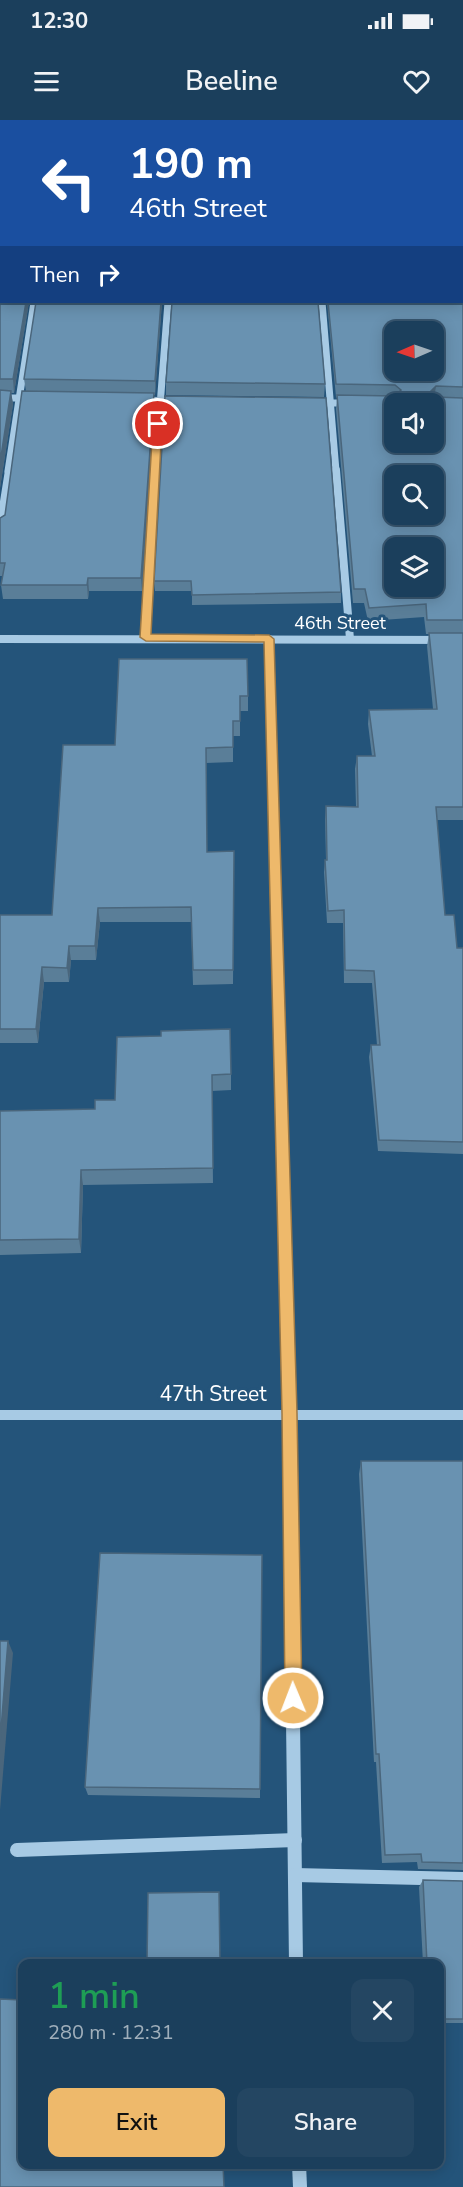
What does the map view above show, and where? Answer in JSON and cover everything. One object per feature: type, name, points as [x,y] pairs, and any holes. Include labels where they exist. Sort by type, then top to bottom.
[{"type":"street","points":[[0,527],[34,303]]},
{"type":"street","points":[[146,637],[159,401],[168,303]]},
{"type":"street","points":[[322,303],[350,639]]},
{"type":"street","points":[[0,398],[43,398]]},
{"type":"street","points":[[136,400],[182,401]]},
{"type":"street","points":[[309,402],[363,403]]},
{"type":"street","name":"46th Street","points":[[0,639],[146,637],[463,640]]},
{"type":"street","points":[[269,639],[290,1413],[296,1959]]},
{"type":"street","name":"47th Street","points":[[0,1415],[290,1413],[463,1415]]},
{"type":"street","points":[[18,1850],[295,1840]]},
{"type":"street","points":[[295,1875],[463,1879]]},
{"type":"street","points":[[299,2169],[300,2187]]},
{"type":"building","points":[[0,303],[26,303],[13,379],[0,379]]},
{"type":"building","points":[[36,303],[161,303],[155,381],[24,379]]},
{"type":"building","points":[[172,303],[318,303],[325,384],[166,382]]},
{"type":"building","points":[[328,303],[463,303],[463,387],[436,386],[431,393],[398,393],[401,390],[395,385],[336,384]]},
{"type":"building","points":[[0,390],[11,391],[0,463]]},
{"type":"building","points":[[22,391],[154,393],[141,578],[88,578],[87,585],[1,585],[5,563],[0,563],[0,518],[5,515]]},
{"type":"building","points":[[337,395],[384,396],[384,453],[444,453],[444,397],[463,398],[463,620],[427,620],[426,604],[369,608],[365,589],[354,589]]},
{"type":"building","points":[[165,396],[326,398],[341,592],[192,595],[191,581],[154,581]]},
{"type":"building","points":[[429,633],[463,633],[463,807],[436,807],[445,915],[454,915],[457,948],[463,948],[463,1142],[379,1140],[371,1045],[380,1045],[374,971],[345,970],[344,910],[328,911],[325,860],[327,860],[326,806],[358,807],[357,756],[375,756],[369,710],[437,709]]},
{"type":"building","points":[[119,659],[247,659],[248,696],[240,696],[240,721],[233,721],[233,747],[206,748],[207,852],[234,851],[233,970],[193,970],[191,907],[98,908],[95,946],[69,946],[67,968],[42,967],[36,1029],[0,1029],[0,915],[52,915],[63,745],[115,745]]},
{"type":"building","points":[[230,1029],[231,1074],[212,1075],[213,1168],[81,1170],[79,1239],[0,1240],[0,1111],[95,1109],[95,1100],[115,1100],[117,1037],[161,1036],[161,1031]]},
{"type":"building","points":[[361,1461],[463,1461],[463,1863],[422,1862],[421,1854],[385,1855],[379,1754],[376,1754]]},
{"type":"building","points":[[100,1553],[262,1555],[260,1789],[85,1787]]},
{"type":"building","points":[[0,1641],[8,1641],[0,1742]]},
{"type":"building","points":[[423,1880],[463,1881],[463,2019],[444,2019],[444,1959],[427,1959]]},
{"type":"building","points":[[219,1892],[220,1959],[147,1959],[148,1893]]},
{"type":"building","points":[[0,1999],[18,2000],[18,2169],[223,2169],[224,2187],[0,2187]]},
{"type":"route","points":[[158,424],[146,637],[269,639],[290,1413],[293,1698]]}]
